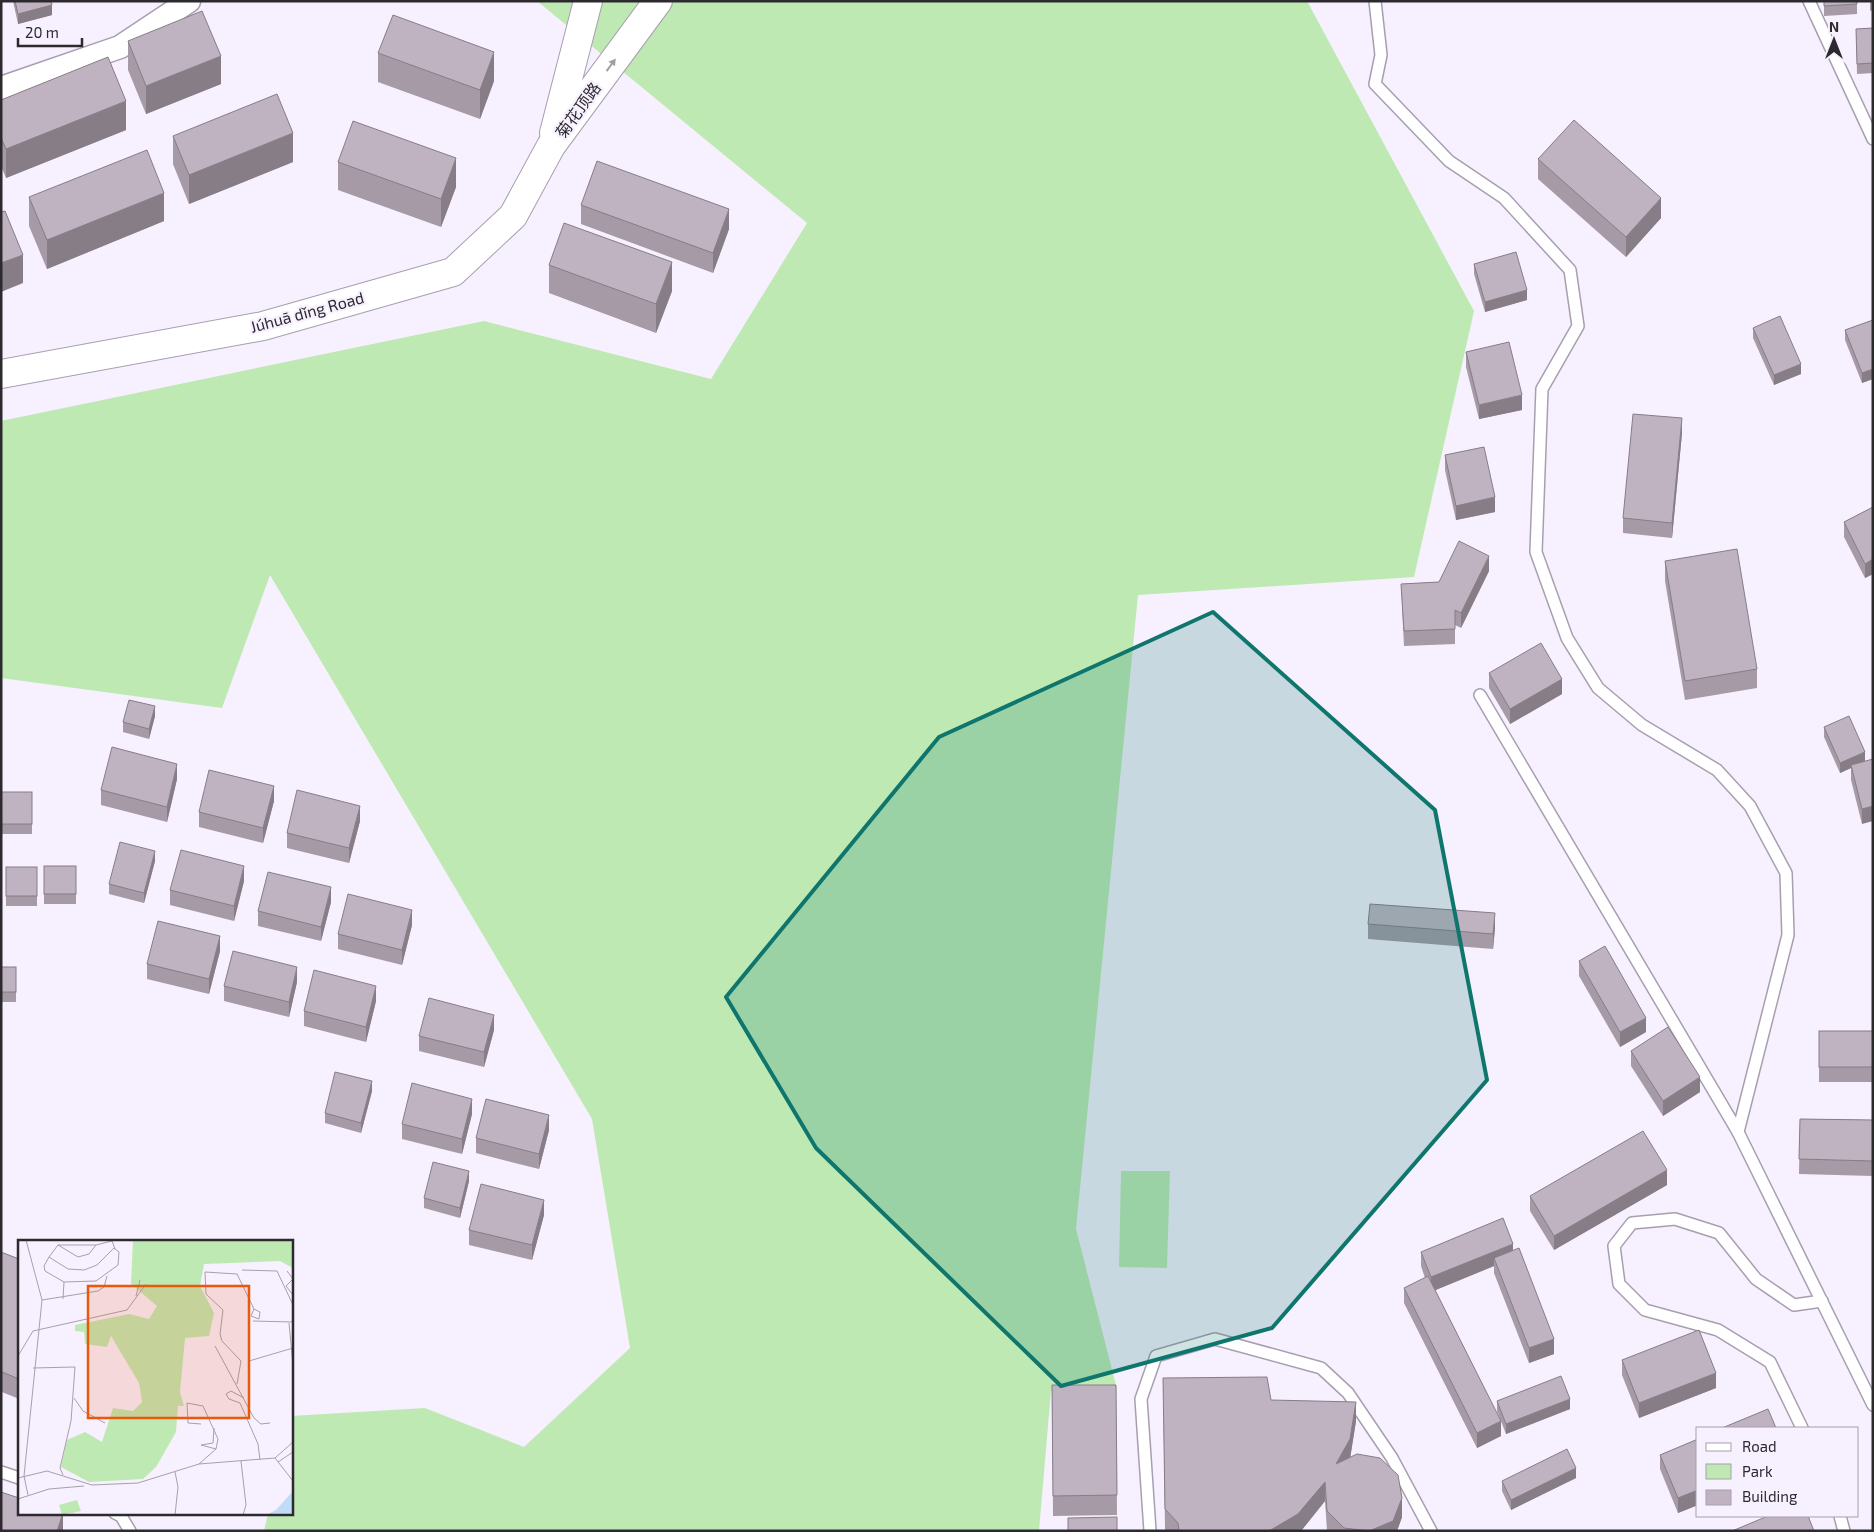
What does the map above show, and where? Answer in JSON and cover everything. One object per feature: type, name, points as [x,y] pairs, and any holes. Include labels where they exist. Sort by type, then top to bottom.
[{"type":"street","points":[[1,88],[120,47],[188,1]]},
{"type":"street","name":"菊花顶路","points":[[551,146],[588,1]]},
{"type":"street","name":"菊花顶路","points":[[551,146],[658,1]]},
{"type":"street","name":"Júhuā dǐng Road","points":[[1,374],[263,326],[453,272],[513,216],[551,146]]},
{"type":"lane","points":[[1375,1],[1382,55],[1375,84],[1449,161],[1504,198],[1570,270],[1578,326],[1542,389],[1536,552],[1567,638],[1598,688],[1642,724],[1717,770],[1750,806],[1786,873],[1788,935],[1738,1132]]},
{"type":"lane","points":[[1809,1],[1873,139]]},
{"type":"lane","points":[[1480,695],[1738,1132],[1873,1406]]},
{"type":"lane","points":[[1802,1427],[1770,1362],[1718,1330],[1644,1310],[1619,1284],[1614,1246],[1632,1223],[1675,1219],[1719,1233],[1756,1279],[1794,1306],[1822,1301]]},
{"type":"lane","points":[[1150,1531],[1141,1399],[1156,1356],[1215,1339],[1321,1368],[1348,1393],[1392,1458],[1431,1531]]},
{"type":"lane","points":[[1,1472],[18,1478]]},
{"type":"lane","points":[[117,1514],[121,1516],[130,1531]]},
{"type":"lane","points":[[1840,1517],[1844,1531]]},
{"type":"highlighted area","points":[[1213,612],[1435,810],[1487,1080],[1272,1328],[1061,1386],[816,1148],[726,997],[939,737]]},
{"type":"green space","points":[[537,1],[1307,1],[1474,311],[1414,577],[1138,595],[1076,1229],[1117,1389],[1051,1391],[1039,1531],[264,1531],[268,1514],[292,1514],[292,1416],[425,1408],[524,1447],[630,1348],[592,1119],[270,575],[222,708],[1,678],[1,421],[484,321],[711,379],[807,223]]},
{"type":"green space","points":[[1121,1171],[1170,1171],[1167,1268],[1119,1267]]},
{"type":"building","points":[[15,1],[51,1],[52,5],[18,14]]},
{"type":"building","points":[[1824,1],[1857,1],[1857,4],[1824,6]]},
{"type":"building","points":[[202,11],[221,56],[146,86],[128,41]]},
{"type":"building","points":[[393,15],[494,52],[480,90],[378,53]]},
{"type":"building","points":[[1873,28],[1873,63],[1857,64],[1856,29]]},
{"type":"building","points":[[108,57],[126,101],[6,149],[1,138],[1,100]]},
{"type":"building","points":[[277,94],[293,133],[189,175],[173,136]]},
{"type":"building","points":[[1574,120],[1661,198],[1626,237],[1538,159]]},
{"type":"building","points":[[353,121],[456,158],[441,199],[338,162]]},
{"type":"building","points":[[147,150],[164,193],[47,240],[29,197]]},
{"type":"building","points":[[597,161],[729,209],[713,253],[581,205]]},
{"type":"building","points":[[5,211],[23,255],[1,263],[1,212]]},
{"type":"building","points":[[564,223],[672,262],[656,304],[549,265]]},
{"type":"building","points":[[1516,252],[1527,290],[1485,302],[1474,264]]},
{"type":"building","points":[[1780,316],[1801,364],[1774,375],[1753,328]]},
{"type":"building","points":[[1873,320],[1873,369],[1862,373],[1845,330]]},
{"type":"building","points":[[1509,342],[1522,395],[1479,405],[1466,352]]},
{"type":"building","points":[[1633,414],[1682,418],[1672,523],[1623,518]]},
{"type":"building","points":[[1484,447],[1495,497],[1456,506],[1445,455]]},
{"type":"building","points":[[1873,507],[1873,559],[1865,564],[1844,522]]},
{"type":"building","points":[[1459,541],[1489,556],[1461,613],[1455,610],[1455,629],[1404,631],[1401,584],[1439,582]]},
{"type":"building","points":[[1737,549],[1757,669],[1685,681],[1665,561]]},
{"type":"building","points":[[1541,643],[1562,679],[1510,709],[1489,673]]},
{"type":"building","points":[[129,700],[155,706],[149,729],[123,722]]},
{"type":"building","points":[[1849,716],[1865,752],[1840,763],[1824,727]]},
{"type":"building","points":[[112,747],[177,764],[167,807],[101,790]]},
{"type":"building","points":[[1873,759],[1873,806],[1862,809],[1851,765]]},
{"type":"building","points":[[209,770],[274,786],[263,828],[199,812]]},
{"type":"building","points":[[297,790],[360,806],[349,848],[287,833]]},
{"type":"building","points":[[1,792],[32,792],[32,824],[1,824]]},
{"type":"building","points":[[120,842],[155,851],[144,893],[109,884]]},
{"type":"building","points":[[181,850],[244,866],[234,906],[170,890]]},
{"type":"building","points":[[44,866],[76,866],[76,894],[44,894]]},
{"type":"building","points":[[6,867],[37,867],[37,896],[6,896]]},
{"type":"building","points":[[268,872],[331,887],[321,927],[258,911]]},
{"type":"building","points":[[348,894],[412,910],[402,950],[338,934]]},
{"type":"building","points":[[1370,904],[1495,913],[1493,934],[1368,924]]},
{"type":"building","points":[[158,921],[220,936],[209,979],[147,964]]},
{"type":"building","points":[[1605,946],[1646,1018],[1620,1032],[1579,961]]},
{"type":"building","points":[[233,951],[297,967],[289,1002],[224,986]]},
{"type":"building","points":[[1,967],[16,967],[16,992],[1,992]]},
{"type":"building","points":[[314,970],[376,986],[366,1027],[304,1011]]},
{"type":"building","points":[[429,998],[494,1015],[484,1052],[419,1036]]},
{"type":"building","points":[[1668,1027],[1700,1077],[1663,1101],[1631,1051]]},
{"type":"building","points":[[1819,1031],[1873,1031],[1873,1067],[1819,1067]]},
{"type":"building","points":[[335,1072],[372,1081],[361,1123],[325,1113]]},
{"type":"building","points":[[412,1083],[472,1099],[462,1139],[402,1124]]},
{"type":"building","points":[[486,1099],[549,1115],[539,1154],[476,1138]]},
{"type":"building","points":[[1800,1119],[1873,1120],[1873,1161],[1799,1159]]},
{"type":"building","points":[[1643,1131],[1667,1170],[1554,1236],[1530,1196]]},
{"type":"building","points":[[433,1162],[469,1171],[460,1208],[424,1198]]},
{"type":"building","points":[[481,1184],[544,1200],[532,1245],[469,1230]]},
{"type":"building","points":[[1503,1218],[1513,1244],[1431,1277],[1421,1252]]},
{"type":"building","points":[[1519,1248],[1554,1339],[1529,1348],[1494,1258]]},
{"type":"building","points":[[1,1252],[18,1259],[18,1379],[2,1372],[1,1375]]},
{"type":"building","points":[[1428,1276],[1501,1421],[1477,1433],[1404,1288]]},
{"type":"building","points":[[1699,1330],[1716,1373],[1639,1403],[1622,1360]]},
{"type":"building","points":[[1561,1376],[1570,1399],[1506,1424],[1497,1401]]},
{"type":"building","points":[[1267,1377],[1271,1400],[1356,1402],[1350,1439],[1336,1464],[1357,1454],[1380,1458],[1398,1475],[1402,1498],[1393,1521],[1369,1531],[1344,1528],[1327,1511],[1325,1482],[1298,1514],[1269,1531],[1179,1531],[1178,1523],[1165,1509],[1163,1378]]},
{"type":"building","points":[[1052,1385],[1116,1385],[1117,1495],[1053,1496]]},
{"type":"building","points":[[1768,1409],[1776,1427],[1724,1427]]},
{"type":"building","points":[[1696,1440],[1696,1491],[1678,1498],[1660,1455]]},
{"type":"building","points":[[1567,1449],[1576,1468],[1511,1500],[1502,1481]]},
{"type":"building","points":[[1,1492],[18,1498],[18,1514],[63,1514],[57,1531],[1,1531]]},
{"type":"building","points":[[1117,1517],[1117,1531],[1068,1531],[1068,1518]]},
{"type":"building","points":[[1766,1517],[1808,1517],[1814,1531],[1732,1531]]}]
